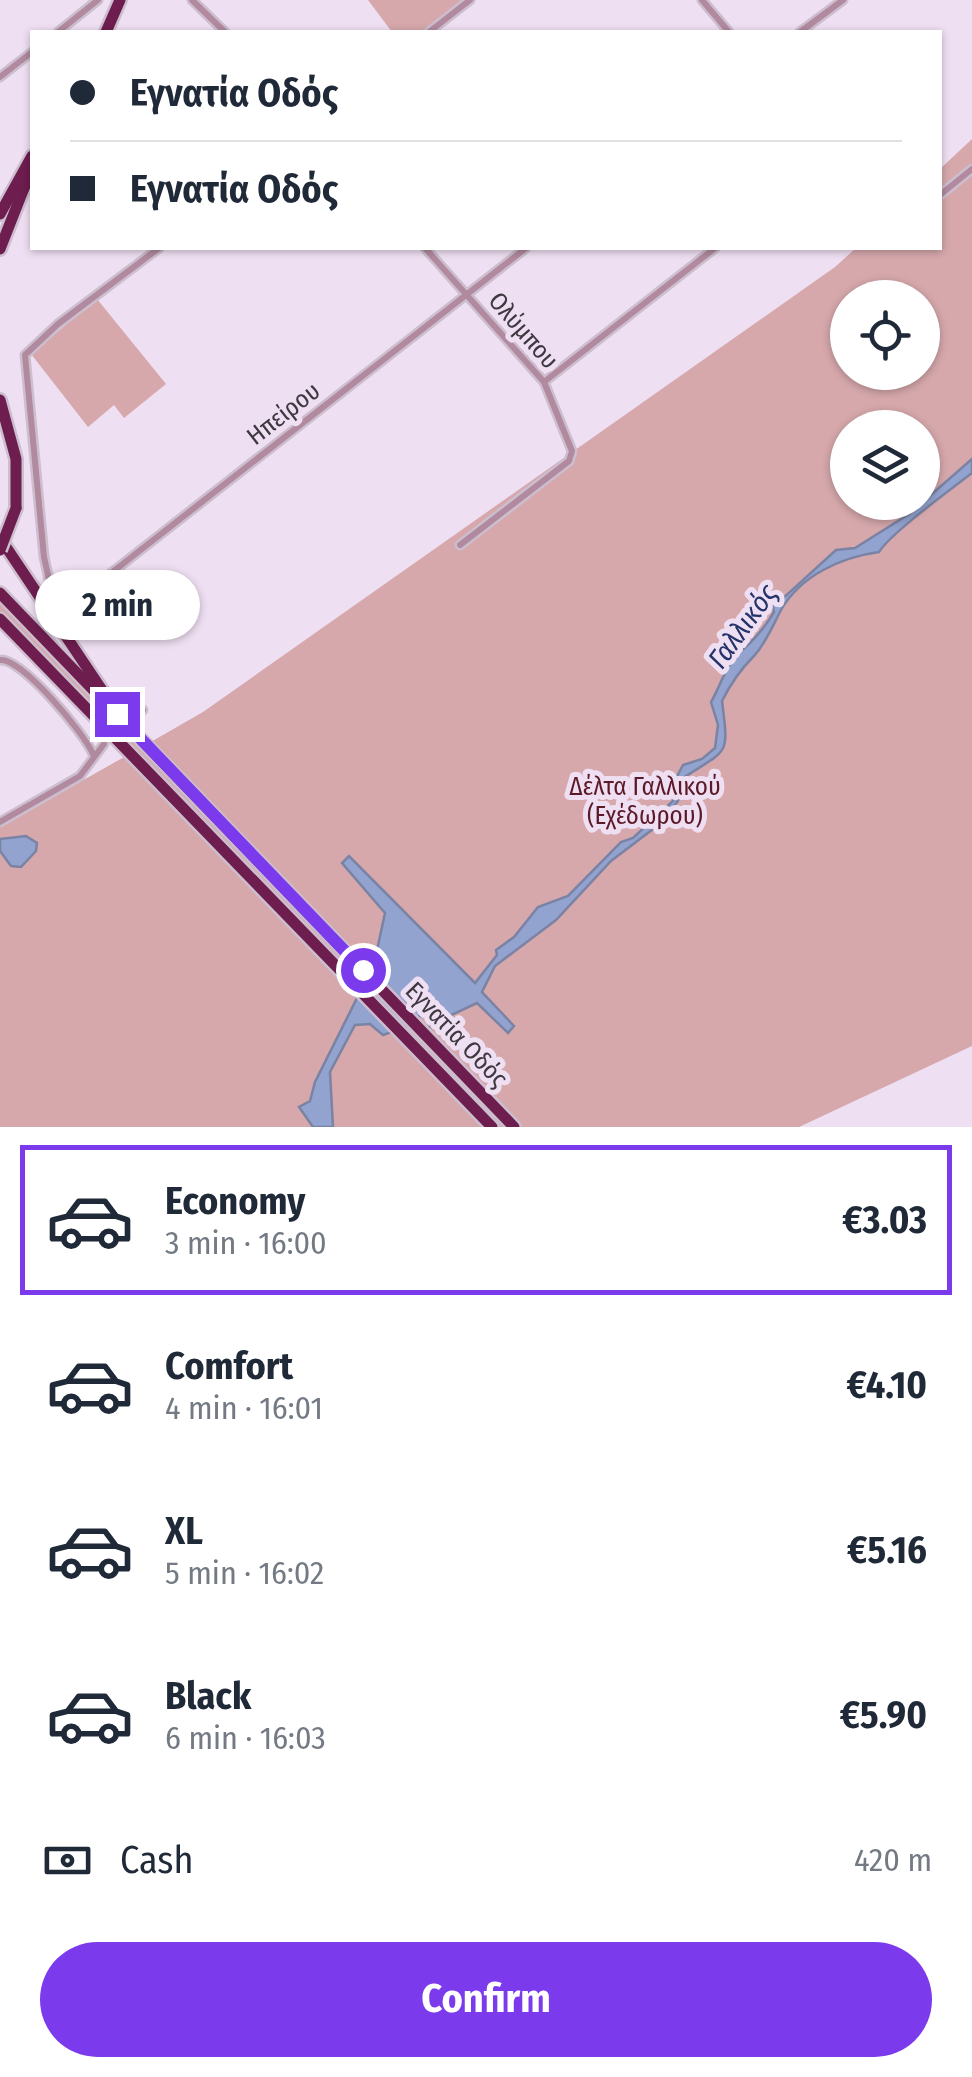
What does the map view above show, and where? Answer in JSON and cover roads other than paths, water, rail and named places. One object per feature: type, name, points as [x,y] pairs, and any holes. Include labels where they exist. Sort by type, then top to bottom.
[{"type":"highway","points":[[107,30],[123,0]]},
{"type":"highway","points":[[115,30],[123,0]]},
{"type":"highway","points":[[0,214],[30,160]]},
{"type":"highway","points":[[0,226],[30,178]]},
{"type":"highway","points":[[0,249],[24,188]]},
{"type":"highway","points":[[0,400],[16,459],[16,508],[0,550]]},
{"type":"highway","points":[[0,414],[8,429]]},
{"type":"highway","points":[[0,538],[117,714]]},
{"type":"highway","points":[[0,593],[117,714]]},
{"type":"highway","name":"Εγνατία Οδός","points":[[0,622],[492,1127]]},
{"type":"highway","name":"Εγνατία Οδός","points":[[117,714],[514,1127]]},
{"type":"highway","points":[[468,1079],[506,1110]]},
{"type":"highway","points":[[456,1090],[483,1127]]},
{"type":"street","points":[[60,30],[98,0]]},
{"type":"street","points":[[192,0],[223,30]]},
{"type":"street","points":[[432,30],[470,0]]},
{"type":"street","points":[[702,0],[727,30]]},
{"type":"street","points":[[803,30],[843,0]]},
{"type":"street","points":[[0,77],[30,54]]},
{"type":"street","points":[[942,193],[972,169]]},
{"type":"street","name":"Ηπείρου","points":[[156,250],[58,324],[29,349],[25,358],[44,557],[50,584],[64,610],[523,250]]},
{"type":"street","name":"Ολύμπου","points":[[427,250],[544,382],[572,450],[569,461],[460,544]]},
{"type":"street","points":[[544,382],[712,250]]},
{"type":"street","points":[[0,660],[14,662],[34,681],[94,754]]},
{"type":"street","points":[[0,822],[72,782],[88,768],[104,744]]},
{"type":"water","points":[[972,459],[972,473],[940,498],[940,487]]},
{"type":"water","points":[[899,520],[912,520],[879,552],[851,558],[824,570],[789,598],[761,647],[722,701],[722,749],[683,778],[678,801],[657,826],[611,861],[556,920],[495,966],[482,992],[514,1026],[508,1033],[477,1003],[449,1016],[448,1024],[440,1029],[430,1027],[431,1017],[419,1016],[406,1027],[383,1035],[370,1024],[355,1025],[330,1072],[333,1127],[313,1127],[299,1107],[310,1101],[315,1082],[374,964],[385,913],[342,863],[349,856],[475,983],[497,955],[496,950],[514,937],[538,907],[568,896],[621,842],[633,838],[673,801],[672,786],[683,765],[702,759],[715,748],[718,725],[711,702],[735,657],[774,612],[772,604],[836,550],[855,548]]},
{"type":"water","points":[[26,836],[37,843],[36,851],[21,867],[11,866],[0,851],[0,839]]},
{"type":"tunnel","points":[[104,744],[137,714]]},
{"type":"water label","name":"Γαλλικός","points":[[742,626]]},
{"type":"park label","name":"Δέλτα Γαλλικού (Εχέδωρου)","points":[[645,800]]}]
